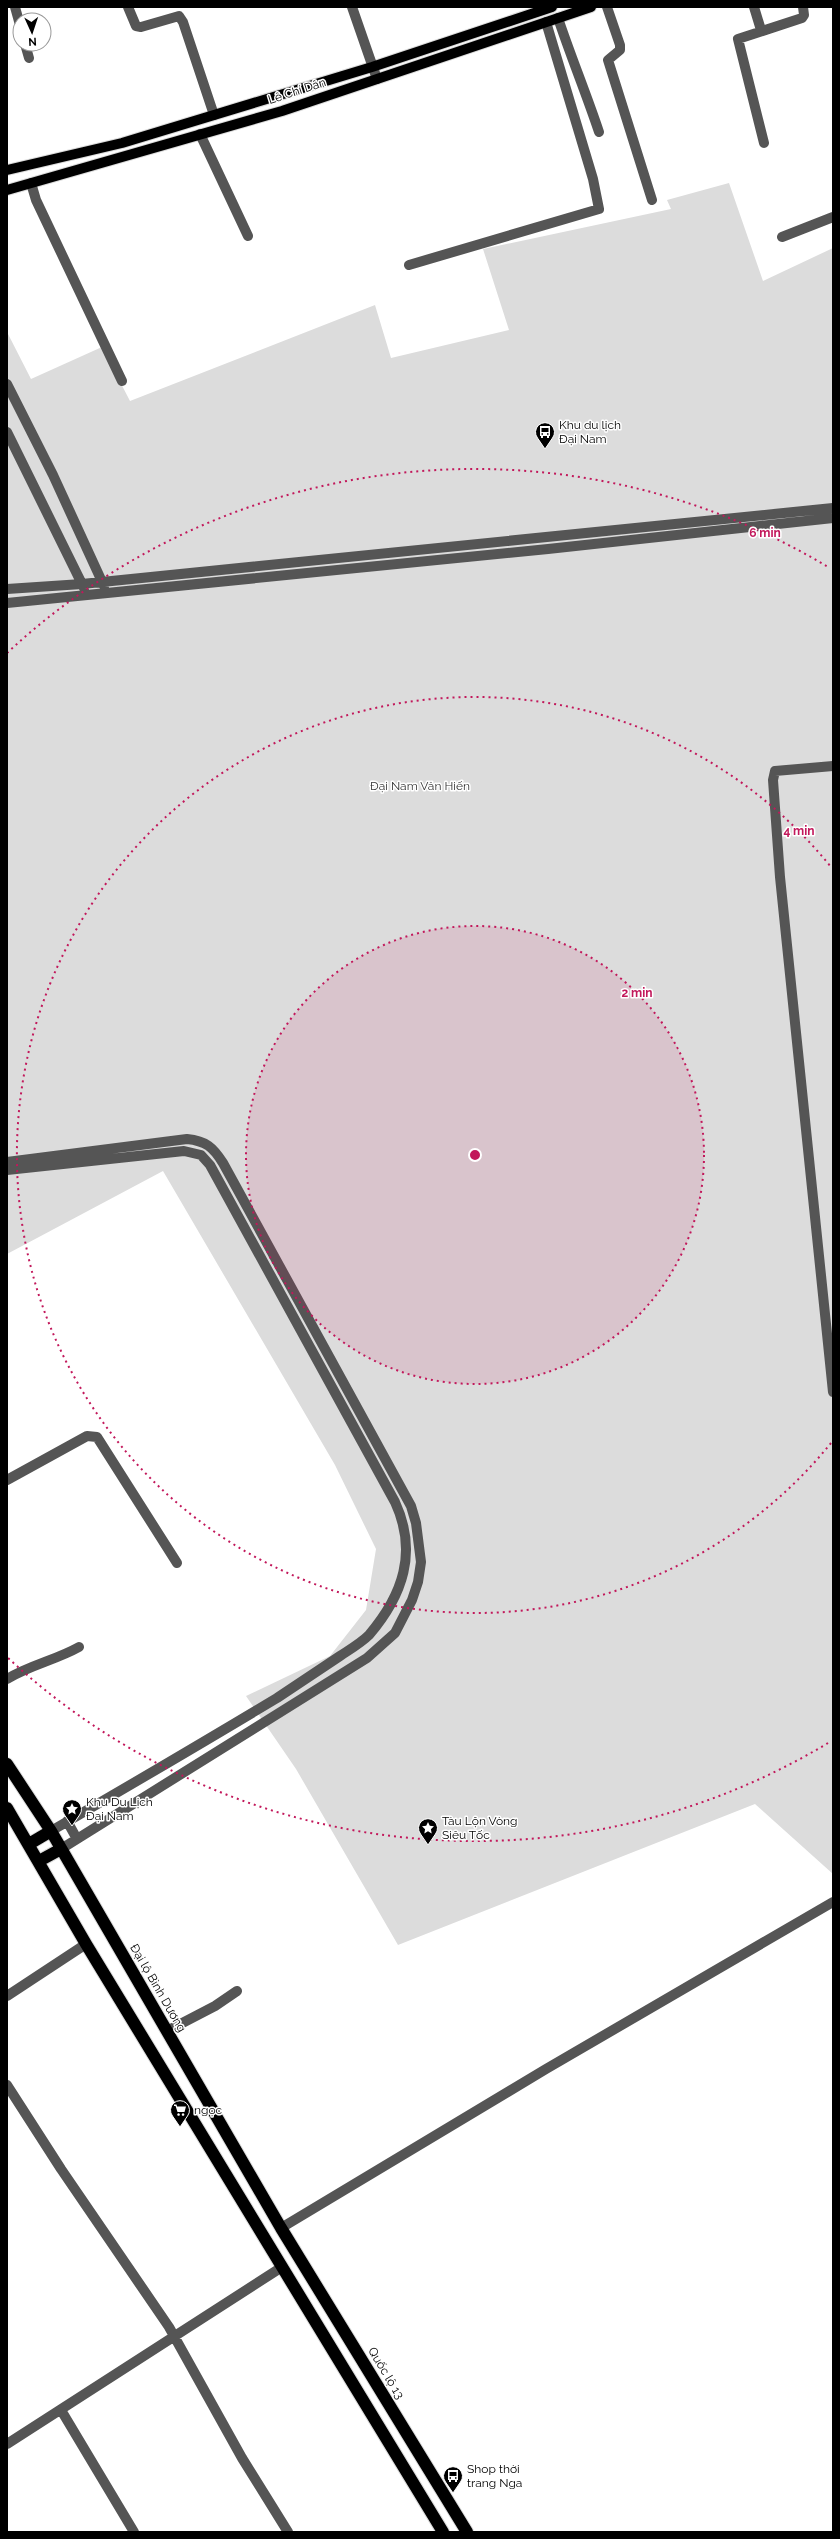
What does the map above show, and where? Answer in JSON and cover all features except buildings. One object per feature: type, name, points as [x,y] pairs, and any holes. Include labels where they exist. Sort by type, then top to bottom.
[{"type":"highway","name":"Đại lộ Bình Dương","points":[[7,1764],[51,1831],[281,2228]]},
{"type":"highway","points":[[9,1814],[29,1844],[86,1944],[443,2532]]},
{"type":"highway","points":[[29,1844],[51,1831]]},
{"type":"highway","points":[[39,1861],[61,1849]]},
{"type":"highway","points":[[264,2238],[281,2228]]},
{"type":"highway","name":"Quốc lộ 13","points":[[281,2228],[467,2532]]},
{"type":"highway","points":[[282,2267],[299,2258]]},
{"type":"main road","name":"Lê Chí Dân","points":[[7,170],[122,143],[372,67],[552,7]]},
{"type":"main road","name":"Lê Chí Dân","points":[[7,190],[282,111],[591,7]]},
{"type":"street","points":[[128,7],[136,26],[141,27],[179,16],[184,22],[214,115]]},
{"type":"street","points":[[352,7],[377,79]]},
{"type":"street","points":[[607,7],[620,45],[620,50],[608,60],[652,200]]},
{"type":"street","points":[[754,7],[761,30]]},
{"type":"street","points":[[764,143],[738,39],[761,30],[802,18],[804,15],[803,7]]},
{"type":"street","points":[[558,18],[566,46],[582,80],[598,132]]},
{"type":"street","points":[[409,266],[599,209],[593,179],[546,22]]},
{"type":"street","points":[[27,52],[29,58]]},
{"type":"street","points":[[200,134],[248,236]]},
{"type":"street","points":[[31,183],[36,200],[122,381]]},
{"type":"street","points":[[782,237],[833,217]]},
{"type":"street","points":[[7,384],[53,475],[107,593]]},
{"type":"street","points":[[7,432],[87,595]]},
{"type":"street","points":[[7,589],[82,584],[833,508]]},
{"type":"street","points":[[7,602],[833,518]]},
{"type":"street","points":[[833,766],[776,771],[773,780],[781,893],[833,1392]]},
{"type":"street","points":[[7,1162],[187,1139],[202,1141],[213,1147],[412,1506],[420,1548],[421,1562],[412,1600],[396,1633],[367,1658],[61,1849]]},
{"type":"street","points":[[7,1170],[184,1151],[201,1155],[210,1165],[284,1303],[374,1460],[402,1517],[407,1556],[400,1586],[392,1603],[368,1636],[292,1688],[177,1759],[51,1831]]},
{"type":"street","points":[[7,1480],[87,1436],[97,1437],[177,1563]]},
{"type":"street","points":[[7,1679],[28,1666],[55,1659],[79,1647]]},
{"type":"street","points":[[67,1822],[78,1839]]},
{"type":"street","points":[[281,2228],[546,2069],[833,1902]]},
{"type":"street","points":[[7,1996],[86,1944]]},
{"type":"street","points":[[167,2031],[212,2008],[237,1991]]},
{"type":"street","points":[[7,2085],[174,2337],[288,2532]]},
{"type":"street","points":[[7,2444],[282,2267]]},
{"type":"street","points":[[61,2410],[134,2532]]},
{"type":"green space","name":"Đại Nam Văn Hiến","points":[[729,183],[763,281],[833,248],[833,1874],[755,1804],[398,1945],[296,1769],[246,1696],[330,1656],[366,1610],[376,1549],[335,1465],[163,1171],[7,1254],[7,332],[31,379],[102,347],[130,401],[375,305],[391,358],[509,330],[483,249],[671,209],[667,200]]},
{"type":"place","name":"Khu du lịch Đại Nam","points":[[545,449]]},
{"type":"place","name":"Khu Du Lịch Đại Nam","points":[[72,1826]]},
{"type":"place","name":"Tàu Lộn Vòng Siêu Tốc","points":[[428,1845]]},
{"type":"place","name":"ngọc","points":[[180,2127]]},
{"type":"place","name":"Shop thời trang Nga","points":[[453,2493]]}]
